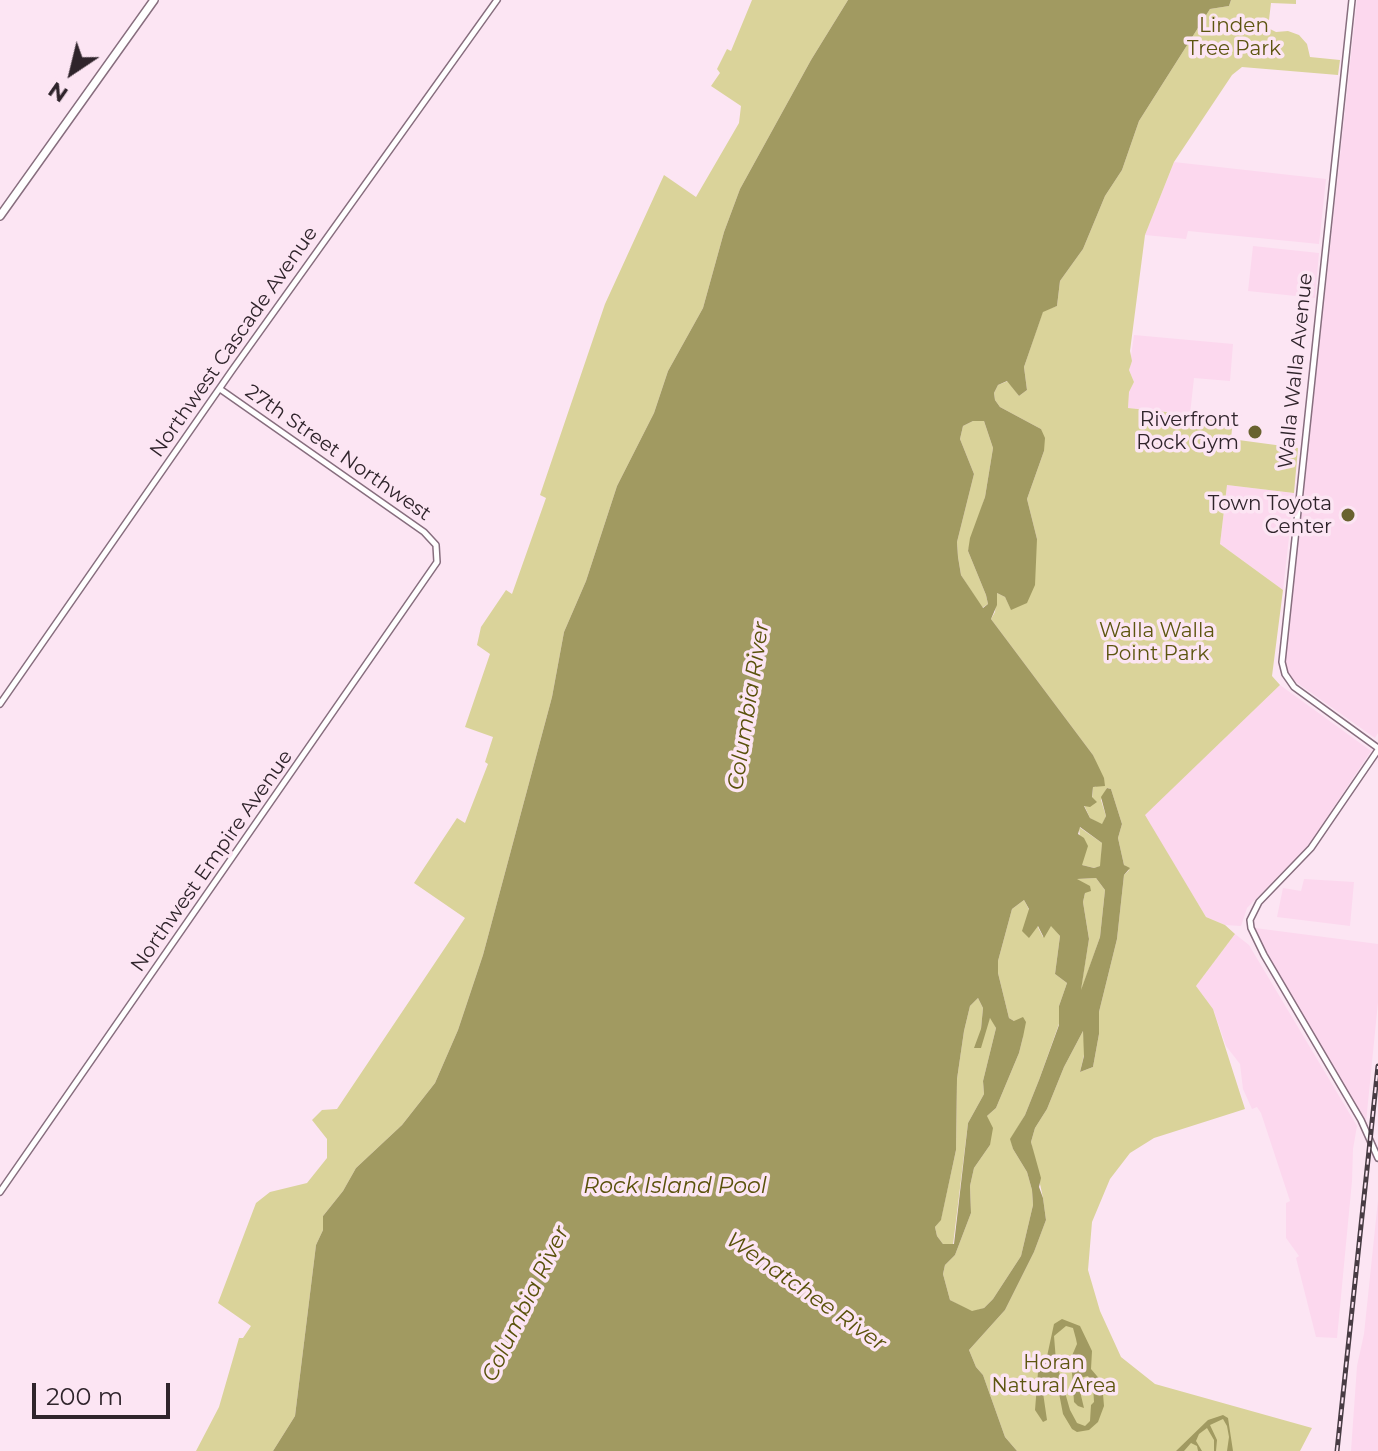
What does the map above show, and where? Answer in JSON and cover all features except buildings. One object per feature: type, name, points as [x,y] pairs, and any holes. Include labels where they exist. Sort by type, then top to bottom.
[{"type":"highway","points":[[0,216],[154,0]]},
{"type":"street","name":"Northwest Cascade Avenue","points":[[0,704],[497,0]]},
{"type":"street","name":"Walla Walla Avenue","points":[[1352,0],[1282,662],[1287,678],[1294,687],[1378,749]]},
{"type":"street","name":"27th Street Northwest","points":[[220,389],[424,532],[436,545]]},
{"type":"street","name":"Northwest Empire Avenue","points":[[0,1192],[433,571],[438,557],[436,545]]},
{"type":"street","points":[[1378,749],[1311,848],[1251,914],[1251,928],[1264,955],[1361,1120],[1378,1158]]},
{"type":"shaded area","points":[[1357,0],[1378,0],[1378,733],[1375,738],[1293,680],[1284,669]]},
{"type":"shaded area","points":[[1174,162],[1326,179],[1319,244],[1188,231],[1186,239],[1145,235]]},
{"type":"shaded area","points":[[1253,246],[1319,253],[1315,298],[1248,291]]},
{"type":"shaded area","points":[[1134,335],[1233,344],[1230,381],[1194,378],[1190,414],[1128,408],[1129,392],[1134,382],[1129,370]]},
{"type":"shaded area","points":[[1227,485],[1294,493],[1283,590],[1220,544]]},
{"type":"shaded area","points":[[1280,685],[1371,751],[1308,846],[1247,908],[1241,926],[1225,925],[1206,917],[1144,815]]},
{"type":"shaded area","points":[[1304,879],[1354,882],[1350,926],[1277,917],[1283,888],[1301,891]]},
{"type":"shaded area","points":[[1255,928],[1378,944],[1378,1002],[1366,1122],[1336,1078],[1283,985]]},
{"type":"shaded area","points":[[1235,934],[1249,945],[1357,1126],[1337,1338],[1316,1337],[1296,1258],[1299,1256],[1286,1238],[1286,1203],[1290,1201],[1261,1113],[1257,1107],[1252,1109],[1243,1089],[1240,1064],[1226,1046],[1213,1009],[1196,986]]},
{"type":"shaded area","points":[[1378,1200],[1378,1451],[1351,1451],[1357,1366],[1364,1334]]},
{"type":"green space","points":[[752,0],[848,0],[740,189],[724,232],[703,308],[668,371],[654,413],[617,486],[586,581],[564,632],[552,697],[483,955],[458,1030],[435,1083],[402,1125],[356,1168],[323,1216],[323,1230],[316,1245],[295,1416],[273,1451],[196,1451],[219,1407],[239,1338],[243,1338],[251,1326],[218,1303],[256,1203],[270,1192],[307,1183],[327,1158],[327,1139],[312,1120],[322,1110],[337,1109],[465,918],[414,883],[457,818],[465,823],[488,764],[485,762],[493,737],[465,727],[490,654],[477,645],[481,627],[506,590],[512,594],[546,498],[540,495],[605,304],[664,175],[696,197],[739,123],[741,106],[711,86],[720,73],[717,69],[727,49],[731,51]]},
{"type":"green space","points":[[1231,0],[1296,0],[1296,4],[1271,3],[1268,28],[1299,35],[1307,44],[1310,57],[1340,60],[1338,75],[1242,67],[1232,75],[1174,162],[1145,235],[1130,351],[1132,361],[1129,370],[1134,382],[1129,392],[1128,408],[1233,419],[1231,439],[1298,448],[1294,493],[1227,485],[1220,544],[1283,590],[1272,676],[1280,685],[1145,815],[1206,917],[1225,925],[1235,934],[1196,986],[1213,1009],[1245,1109],[1154,1138],[1130,1153],[1110,1179],[1092,1222],[1088,1270],[1100,1311],[1121,1357],[1155,1384],[1312,1428],[1300,1451],[1017,1451],[1005,1437],[983,1375],[969,1350],[1005,1310],[1046,1220],[1031,1142],[1083,1031],[1085,1051],[1080,1072],[1093,1067],[1099,1012],[1117,939],[1124,875],[1129,870],[1124,865],[1118,838],[1122,824],[1111,789],[1107,788],[1101,800],[1106,816],[1102,825],[1090,818],[1084,805],[1092,799],[1093,787],[1096,787],[1099,770],[1093,755],[991,619],[997,593],[1005,597],[1011,609],[1037,539],[1027,499],[1044,451],[1041,429],[1000,407],[994,393],[998,385],[1008,381],[1019,396],[1027,390],[1024,367],[1043,311],[1057,306],[1060,281],[1083,249],[1105,196],[1122,170],[1139,121],[1210,9],[1229,6]]},
{"type":"green space","points":[[973,421],[984,421],[993,448],[985,497],[968,551],[986,595],[988,604],[982,608],[961,575],[957,542],[974,474],[960,439],[963,426]]},
{"type":"green space","points":[[1079,827],[1102,843],[1101,866],[1082,865]]},
{"type":"green space","points":[[1096,878],[1105,890],[1100,937],[1080,994],[1089,939],[1083,902],[1085,893],[1076,879]]},
{"type":"green space","name":"Horan Natural Area","points":[[1024,900],[1043,937],[1051,925],[1060,936],[1055,974],[1067,983],[1059,1006],[1059,1024],[1039,1080],[1011,1139],[1032,1190],[1033,1205],[1021,1256],[993,1299],[984,1308],[972,1312],[950,1300],[943,1274],[945,1265],[955,1255],[971,1213],[970,1186],[974,1168],[990,1145],[987,1116],[996,1108],[1023,1037],[1009,1018],[998,961],[1012,909]]},
{"type":"green space","points":[[978,998],[983,1008],[981,1029],[991,1017],[996,1028],[983,1081],[984,1094],[968,1123],[953,1245],[943,1244],[935,1227],[941,1219],[956,1150],[957,1079],[964,1031],[970,1006]]},
{"type":"water","name":"Rock Island Pool","points":[[848,0],[1231,0],[1229,6],[1210,9],[1139,121],[1122,170],[1105,196],[1083,249],[1060,281],[1057,306],[1043,312],[1024,367],[1027,390],[1019,396],[1007,381],[998,385],[994,393],[1000,407],[1041,429],[1045,438],[1044,451],[1027,499],[1037,539],[1035,585],[1027,603],[1011,610],[1005,597],[997,593],[997,605],[991,619],[1093,755],[1105,786],[1093,787],[1092,797],[1097,802],[1090,807],[1084,806],[1090,818],[1102,824],[1106,816],[1101,797],[1107,788],[1111,789],[1122,824],[1118,838],[1124,865],[1130,868],[1124,875],[1117,939],[1099,1012],[1093,1067],[1080,1072],[1084,1056],[1083,1031],[1031,1142],[1041,1178],[1039,1187],[1046,1220],[1005,1310],[969,1350],[983,1375],[1005,1437],[1017,1451],[273,1451],[295,1416],[316,1245],[323,1230],[323,1216],[356,1168],[402,1125],[435,1083],[458,1030],[483,955],[552,697],[564,632],[586,581],[617,486],[654,413],[668,371],[703,308],[724,232],[740,189]],"holes":[[[973,421],[984,421],[993,448],[985,497],[968,551],[986,595],[988,604],[983,608],[961,575],[958,557],[957,542],[974,474],[960,439],[963,426]],[[1080,827],[1102,843],[1100,866],[1082,865],[1088,846],[1078,834]],[[1096,878],[1105,890],[1100,937],[1081,990],[1089,939],[1083,902],[1085,893],[1091,891],[1090,886],[1077,879]],[[1024,900],[1029,909],[1022,931],[1029,938],[1038,926],[1044,938],[1051,926],[1060,936],[1055,974],[1067,983],[1059,1006],[1059,1025],[1039,1080],[1025,1115],[1010,1139],[1027,1172],[1032,1190],[1033,1205],[1021,1256],[993,1299],[984,1308],[972,1311],[950,1300],[943,1274],[945,1265],[955,1255],[971,1213],[970,1186],[974,1168],[990,1145],[993,1128],[987,1116],[996,1108],[1019,1053],[1026,1022],[1023,1017],[1014,1021],[1009,1018],[998,961],[1012,909]],[[978,998],[983,1008],[981,1029],[974,1048],[981,1048],[990,1018],[996,1028],[983,1081],[984,1094],[968,1123],[954,1244],[943,1244],[935,1227],[941,1220],[956,1150],[957,1079],[970,1006]]]},
{"type":"water","points":[[1062,1319],[1080,1326],[1092,1351],[1091,1369],[1102,1382],[1104,1406],[1098,1422],[1089,1430],[1077,1432],[1072,1429],[1063,1414],[1058,1388],[1046,1379],[1042,1386],[1047,1420],[1043,1422],[1035,1410],[1038,1372],[1046,1361],[1054,1324]],"holes":[[[1066,1326],[1073,1328],[1077,1344],[1071,1358],[1074,1402],[1078,1406],[1084,1408],[1078,1383],[1080,1378],[1088,1376],[1093,1385],[1094,1402],[1090,1421],[1085,1426],[1077,1423],[1070,1410],[1056,1361],[1054,1336]]]},
{"type":"water","points":[[1223,1415],[1228,1418],[1233,1451],[1227,1451],[1229,1437],[1223,1419],[1210,1425],[1217,1440],[1216,1451],[1207,1428],[1196,1441],[1202,1451],[1191,1443],[1184,1451],[1176,1451],[1208,1420]]},
{"type":"railway","points":[[1337,1451],[1378,1066]]},
{"type":"place","name":"Riverfront Rock Gym","points":[[1255,432]]},
{"type":"place","name":"Town Toyota Center","points":[[1348,515]]},
{"type":"park label","name":"Linden Tree Park","points":[[1234,38]]},
{"type":"park label","name":"Walla Walla Point Park","points":[[1157,642]]},
{"type":"water label","name":"Columbia River","points":[[749,706]]},
{"type":"water label","name":"Wenatchee River","points":[[806,1292]]},
{"type":"water label","name":"Columbia River","points":[[526,1304]]}]
